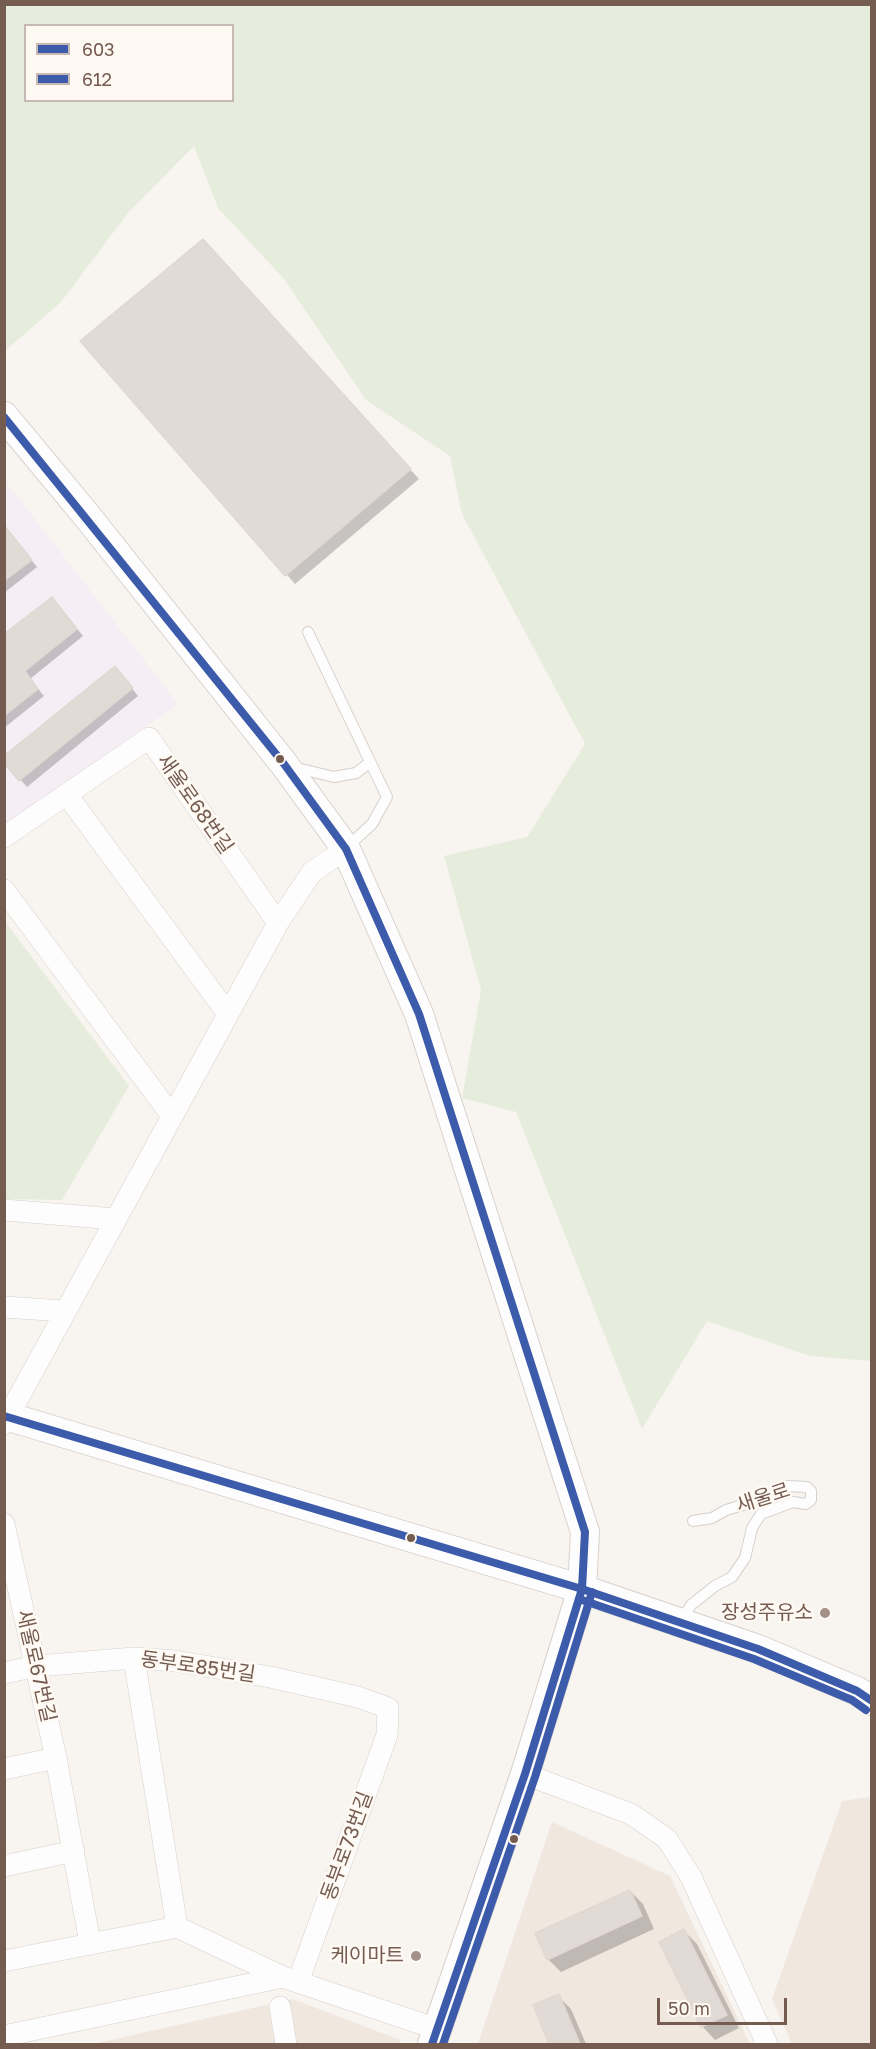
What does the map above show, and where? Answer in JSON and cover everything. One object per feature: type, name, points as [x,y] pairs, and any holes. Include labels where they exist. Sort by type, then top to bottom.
[{"type":"main road","points":[[4,416],[87,516],[284,764],[346,849],[419,1014],[585,1532],[582,1589],[525,1774],[434,2037]]},
{"type":"main road","points":[[5,1420],[582,1589],[758,1649],[856,1691],[872,1701]]},
{"type":"street","name":"새울로68번길","points":[[4,837],[149,738],[278,923]]},
{"type":"street","points":[[67,795],[228,1014]]},
{"type":"street","points":[[5,1420],[278,923],[312,872],[346,849]]},
{"type":"street","points":[[4,890],[172,1116]]},
{"type":"street","points":[[4,1210],[116,1219]]},
{"type":"street","points":[[4,1307],[64,1311]]},
{"type":"street","name":"새울로67번길","points":[[4,1524],[10,1575],[37,1666],[90,1943]]},
{"type":"street","points":[[134,1658],[177,1926]]},
{"type":"street","name":"동부로85번길","points":[[4,1673],[37,1666],[134,1658],[175,1660],[270,1677],[358,1697],[388,1708]]},
{"type":"street","name":"동부로73번길","points":[[290,1979],[387,1735],[388,1708]]},
{"type":"street","points":[[4,1769],[56,1758]]},
{"type":"street","points":[[525,1774],[631,1814],[668,1839],[692,1877],[767,2044]]},
{"type":"street","points":[[4,1866],[74,1851]]},
{"type":"street","points":[[4,1961],[177,1926],[290,1979],[434,2037]]},
{"type":"street","points":[[4,2036],[290,1979]]},
{"type":"street","points":[[280,2007],[286,2044]]},
{"type":"lane","points":[[308,632],[387,797],[372,824],[346,849]]},
{"type":"lane","points":[[284,764],[334,777],[356,773],[369,763]]},
{"type":"lane","name":"새울로","points":[[681,1623],[691,1605],[715,1586],[732,1577],[745,1558],[752,1528],[761,1515],[793,1502],[806,1504],[811,1500],[811,1491],[807,1487],[786,1486],[759,1500],[726,1510],[712,1518],[693,1521]]},
{"type":"shaded area","points":[[4,479],[178,704],[5,825],[4,825]]},
{"type":"shaded area","points":[[871,1797],[871,2044],[792,2044],[772,1999],[842,1801]]},
{"type":"shaded area","points":[[552,1822],[670,1876],[750,2044],[478,2044]]},
{"type":"shaded area","points":[[293,1999],[400,2040],[399,2044],[93,2044]]},
{"type":"green space","points":[[5,4],[871,5],[871,1361],[810,1356],[707,1321],[642,1429],[516,1112],[462,1098],[481,990],[444,856],[527,837],[585,744],[462,514],[450,456],[366,400],[284,279],[218,208],[194,146],[127,214],[61,302],[5,351]]},
{"type":"green space","points":[[4,920],[129,1086],[62,1200],[5,1199]]},
{"type":"building","points":[[203,239],[411,469],[285,576],[80,341]]},
{"type":"building","points":[[4,525],[32,560],[4,581]]},
{"type":"building","points":[[52,597],[77,629],[25,671],[38,689],[4,716],[4,634]]},
{"type":"building","points":[[115,666],[133,688],[19,781],[4,763],[4,756]]},
{"type":"building","points":[[630,1890],[642,1916],[547,1960],[535,1933]]},
{"type":"building","points":[[684,1929],[727,2015],[701,2027],[659,1942]]},
{"type":"building","points":[[559,1994],[580,2044],[549,2044],[533,2005]]},
{"type":"transit line","name":"603","points":[[4,417],[284,764],[346,849],[419,1014],[585,1532],[582,1589],[525,1774],[432,2044]]},
{"type":"transit line","name":"603","points":[[4,1416],[582,1589],[758,1649],[857,1691],[872,1701]]},
{"type":"transit line","name":"612","points":[[443,2044],[535,1777],[592,1592]]},
{"type":"transit line","name":"612","points":[[579,1599],[754,1659],[852,1700],[866,1710]]},
{"type":"place","name":"장성주유소","points":[[825,1613]]},
{"type":"place","name":"케이마트","points":[[416,1956]]}]
